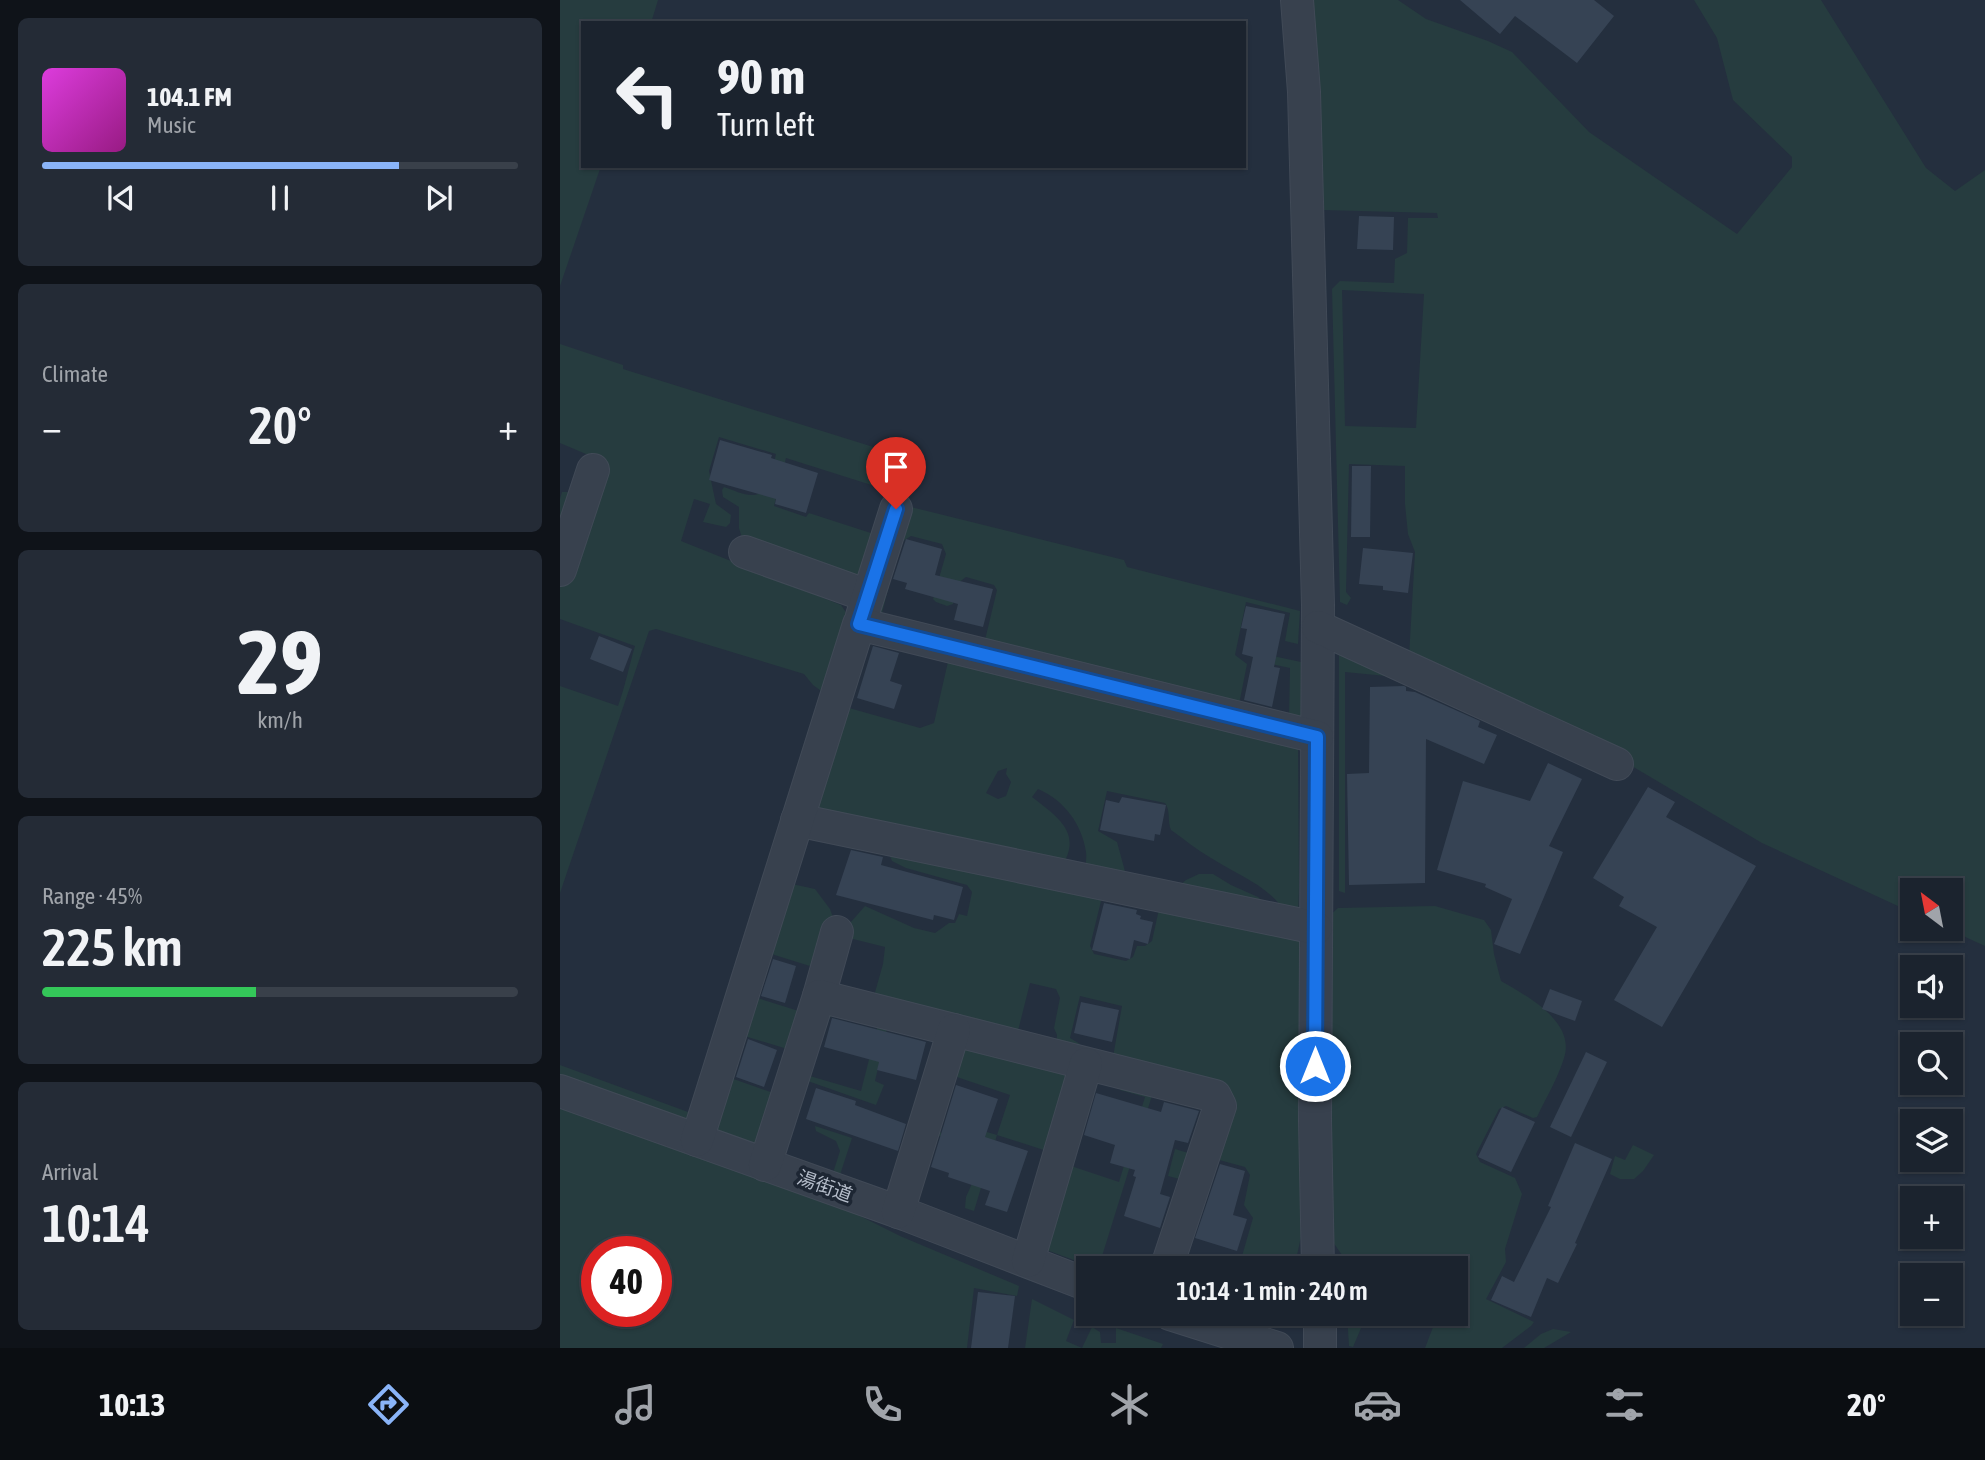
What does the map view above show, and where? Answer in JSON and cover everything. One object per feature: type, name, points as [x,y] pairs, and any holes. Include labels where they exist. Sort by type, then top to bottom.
[{"type":"street","points":[[1297,0],[1304,92],[1318,627],[1315,1121],[1318,1256]]},
{"type":"street","points":[[560,570],[593,470]]},
{"type":"street","points":[[697,1140],[896,509]]},
{"type":"street","points":[[745,552],[864,610],[1317,737]]},
{"type":"street","points":[[1318,627],[1617,764]]},
{"type":"street","points":[[797,820],[1316,928]]},
{"type":"street","points":[[765,1165],[820,996],[837,932]]},
{"type":"street","points":[[820,996],[1215,1096],[1220,1106],[1170,1256]]},
{"type":"street","points":[[898,1212],[954,1030]]},
{"type":"street","points":[[1028,1262],[1086,1063]]},
{"type":"street","name":"湯街道","points":[[560,1091],[898,1212],[1076,1280]]},
{"type":"street","points":[[1208,1326],[1277,1348]]},
{"type":"street","points":[[1320,1326],[1320,1348]]},
{"type":"green space","points":[[560,0],[658,0],[652,21],[581,21],[581,168],[600,168],[560,286]]},
{"type":"green space","points":[[1306,0],[1398,0],[1426,19],[1512,52],[1589,132],[1737,234],[1792,167],[1792,157],[1733,100],[1717,38],[1694,0],[1821,0],[1926,168],[1955,191],[1985,170],[1985,946],[1964,936],[1964,878],[1900,878],[1900,907],[1762,843],[1603,749],[1409,657],[1415,552],[1408,534],[1405,466],[1349,464],[1346,592],[1351,598],[1347,605],[1340,602],[1332,289],[1340,281],[1394,283],[1395,259],[1407,253],[1408,218],[1438,218],[1437,213],[1322,210]],"holes":[[[1342,290],[1424,294],[1416,428],[1345,426]]]},
{"type":"green space","points":[[560,344],[623,365],[623,369],[915,460],[903,495],[786,458],[774,506],[806,517],[809,513],[877,535],[866,585],[742,538],[739,507],[723,497],[722,490],[724,487],[745,494],[758,494],[769,480],[776,454],[719,437],[709,471],[716,504],[731,515],[730,523],[726,527],[703,522],[710,504],[694,499],[681,541],[841,605],[851,620],[700,1116],[685,1122],[560,1078],[560,1065],[688,1112],[700,1104],[824,693],[804,674],[656,629],[649,631],[560,893],[560,686],[618,706],[635,646],[560,619],[560,499],[562,492],[589,492],[593,457],[560,443]]},
{"type":"green space","points":[[911,507],[1124,560],[1127,567],[1300,611],[1298,644],[1285,641],[1290,613],[1246,602],[1235,655],[1247,664],[1238,709],[985,640],[997,590],[994,585],[966,577],[958,583],[953,604],[947,606],[936,602],[933,599],[946,554],[942,544],[911,536],[900,543],[882,613],[875,615]]},
{"type":"green space","points":[[1339,645],[1447,701],[1386,676],[1345,672],[1345,893],[1339,891]]},
{"type":"green space","points":[[950,653],[1298,742],[1298,918],[1288,916],[1272,897],[1254,882],[1206,855],[1171,830],[1165,803],[1107,791],[1098,831],[1117,842],[1126,875],[1085,874],[1084,842],[1070,814],[1064,806],[1038,789],[1032,797],[1059,820],[1069,836],[1067,857],[1060,869],[1103,893],[1090,946],[1094,954],[1126,961],[1133,957],[1137,946],[1145,946],[1152,941],[1159,909],[1301,933],[1304,1223],[1297,1256],[1242,1256],[1253,1218],[1244,1205],[1250,1175],[1245,1167],[1212,1158],[1226,1106],[1113,1057],[1122,1006],[1080,996],[1070,1038],[1080,1044],[1079,1055],[1056,1049],[1057,1035],[1054,1028],[1060,998],[1056,989],[1030,983],[1016,1039],[872,1003],[885,947],[849,938],[836,994],[843,931],[865,906],[914,928],[935,933],[949,923],[955,923],[959,914],[967,916],[972,892],[967,885],[906,868],[892,861],[881,836],[807,820],[842,706],[920,728],[934,723]],"holes":[[[1007,768],[1006,774],[1011,782],[1006,796],[998,799],[986,793],[998,771]]]},
{"type":"green space","points":[[1273,656],[1301,662],[1302,721],[1289,717],[1290,668],[1271,664]]},
{"type":"green space","points":[[1199,874],[1213,874],[1258,897],[1275,913],[1172,892],[1186,880]]},
{"type":"green space","points":[[792,884],[815,889],[830,909],[834,920],[813,967],[765,952]]},
{"type":"green space","points":[[1435,906],[1484,920],[1491,930],[1501,981],[1536,1002],[1563,1033],[1566,1045],[1564,1058],[1537,1117],[1533,1118],[1506,1106],[1499,1109],[1476,1154],[1480,1162],[1515,1178],[1522,1194],[1505,1249],[1506,1262],[1486,1299],[1534,1322],[1502,1348],[1425,1348],[1433,1326],[1468,1326],[1468,1256],[1342,1256],[1333,1242],[1327,918],[1338,908]]},
{"type":"green space","points":[[751,996],[805,1013],[794,1051],[738,1034]]},
{"type":"green space","points":[[832,1006],[940,1036],[938,1039],[892,1027],[887,1029],[875,1081],[884,1085],[876,1105],[802,1079],[803,1074],[861,1091],[877,1028],[874,1023],[833,1014],[820,1031],[826,1009]]},
{"type":"green space","points":[[958,1048],[1073,1070],[1053,1153],[997,1135],[1010,1095],[951,1075]]},
{"type":"green space","points":[[725,1076],[779,1095],[762,1150],[710,1133]]},
{"type":"green space","points":[[1122,1084],[1154,1089],[1102,1256],[1076,1256],[1076,1261],[1044,1249],[1065,1164],[1119,1182],[1145,1097],[1120,1090]]},
{"type":"green space","points":[[560,1106],[842,1207],[900,1236],[1019,1286],[1017,1296],[974,1288],[967,1348],[560,1348]]},
{"type":"green space","points":[[963,1125],[997,1135],[974,1211],[965,1208],[966,1197],[986,1152],[931,1133],[933,1130],[955,1137]]},
{"type":"green space","points":[[815,1126],[852,1138],[838,1181],[831,1179],[840,1151],[836,1141],[816,1131]]},
{"type":"green space","points":[[1633,1145],[1654,1155],[1643,1171],[1634,1179],[1620,1179],[1610,1174],[1615,1156],[1625,1160]]},
{"type":"green space","points":[[1175,1149],[1195,1155],[1187,1181],[1168,1176]]},
{"type":"green space","points":[[1032,1299],[1074,1320],[1066,1341],[1082,1348],[1025,1348]]},
{"type":"green space","points":[[1348,1326],[1362,1326],[1353,1347],[1349,1346]]},
{"type":"green space","points":[[1092,1327],[1100,1332],[1101,1343],[1116,1343],[1116,1328],[1163,1344],[1161,1348],[1082,1348]]},
{"type":"green space","points":[[1553,1329],[1571,1332],[1544,1348],[1524,1348],[1541,1334]]},
{"type":"building","points":[[1460,0],[1594,0],[1614,16],[1577,63],[1515,16],[1500,34]]},
{"type":"building","points":[[1359,216],[1394,217],[1393,250],[1357,249]]},
{"type":"building","points":[[720,440],[772,455],[771,458],[818,473],[806,513],[775,504],[776,499],[709,480]]},
{"type":"building","points":[[1352,466],[1371,466],[1370,537],[1351,537]]},
{"type":"building","points":[[906,539],[942,549],[935,575],[993,589],[983,627],[954,620],[958,604],[905,589],[907,583],[893,579]]},
{"type":"building","points":[[1363,548],[1413,553],[1408,593],[1383,590],[1383,586],[1359,584]]},
{"type":"building","points":[[1246,606],[1285,614],[1274,667],[1280,668],[1272,707],[1244,700],[1253,657],[1242,654],[1247,629],[1241,628]]},
{"type":"building","points":[[599,636],[632,649],[623,672],[590,659]]},
{"type":"building","points":[[873,646],[899,653],[890,681],[902,685],[894,709],[857,698]]},
{"type":"building","points":[[1404,686],[1406,691],[1415,692],[1480,721],[1478,727],[1497,735],[1484,764],[1426,739],[1425,883],[1349,885],[1347,774],[1369,773],[1370,687]]},
{"type":"building","points":[[1548,763],[1582,779],[1549,846],[1563,852],[1520,954],[1494,944],[1512,899],[1485,887],[1486,884],[1437,870],[1463,781],[1530,801]]},
{"type":"building","points":[[1648,787],[1675,802],[1666,817],[1756,866],[1662,1027],[1614,1000],[1657,927],[1619,906],[1624,897],[1593,878]]},
{"type":"building","points":[[1122,797],[1166,805],[1160,835],[1155,834],[1154,841],[1100,830],[1106,800],[1119,803]]},
{"type":"building","points":[[851,850],[883,857],[881,865],[963,887],[954,920],[934,915],[933,920],[836,895]]},
{"type":"building","points":[[1104,903],[1137,910],[1136,914],[1141,916],[1140,919],[1153,922],[1148,944],[1134,940],[1130,959],[1092,950]]},
{"type":"building","points":[[773,959],[796,966],[785,1003],[761,996]]},
{"type":"building","points":[[1550,989],[1582,1001],[1575,1021],[1542,1009]]},
{"type":"building","points":[[1081,1002],[1119,1010],[1112,1042],[1074,1033]]},
{"type":"building","points":[[832,1018],[926,1042],[916,1080],[877,1070],[879,1062],[824,1047]]},
{"type":"building","points":[[748,1039],[777,1050],[764,1087],[736,1077]]},
{"type":"building","points":[[1586,1052],[1607,1062],[1571,1137],[1550,1127]]},
{"type":"building","points":[[956,1085],[998,1099],[985,1137],[1028,1151],[1007,1212],[985,1205],[990,1191],[948,1177],[949,1173],[931,1167]]},
{"type":"building","points":[[816,1088],[856,1101],[855,1105],[906,1124],[898,1151],[806,1119]]},
{"type":"building","points":[[1096,1093],[1161,1112],[1164,1102],[1199,1111],[1188,1143],[1175,1140],[1160,1194],[1170,1197],[1160,1228],[1124,1216],[1136,1177],[1133,1176],[1135,1170],[1110,1163],[1115,1145],[1084,1135]]},
{"type":"building","points":[[1502,1107],[1535,1122],[1511,1172],[1478,1157]]},
{"type":"building","points":[[1575,1143],[1612,1159],[1558,1283],[1547,1278],[1531,1317],[1491,1300],[1502,1276],[1514,1282],[1551,1207],[1548,1206]]},
{"type":"building","points":[[1220,1164],[1245,1171],[1233,1215],[1247,1219],[1237,1251],[1195,1238]]},
{"type":"building","points":[[978,1292],[1015,1296],[1008,1348],[971,1348]]},
{"type":"route","points":[[896,509],[859,624],[1317,737],[1315,1066]]}]
